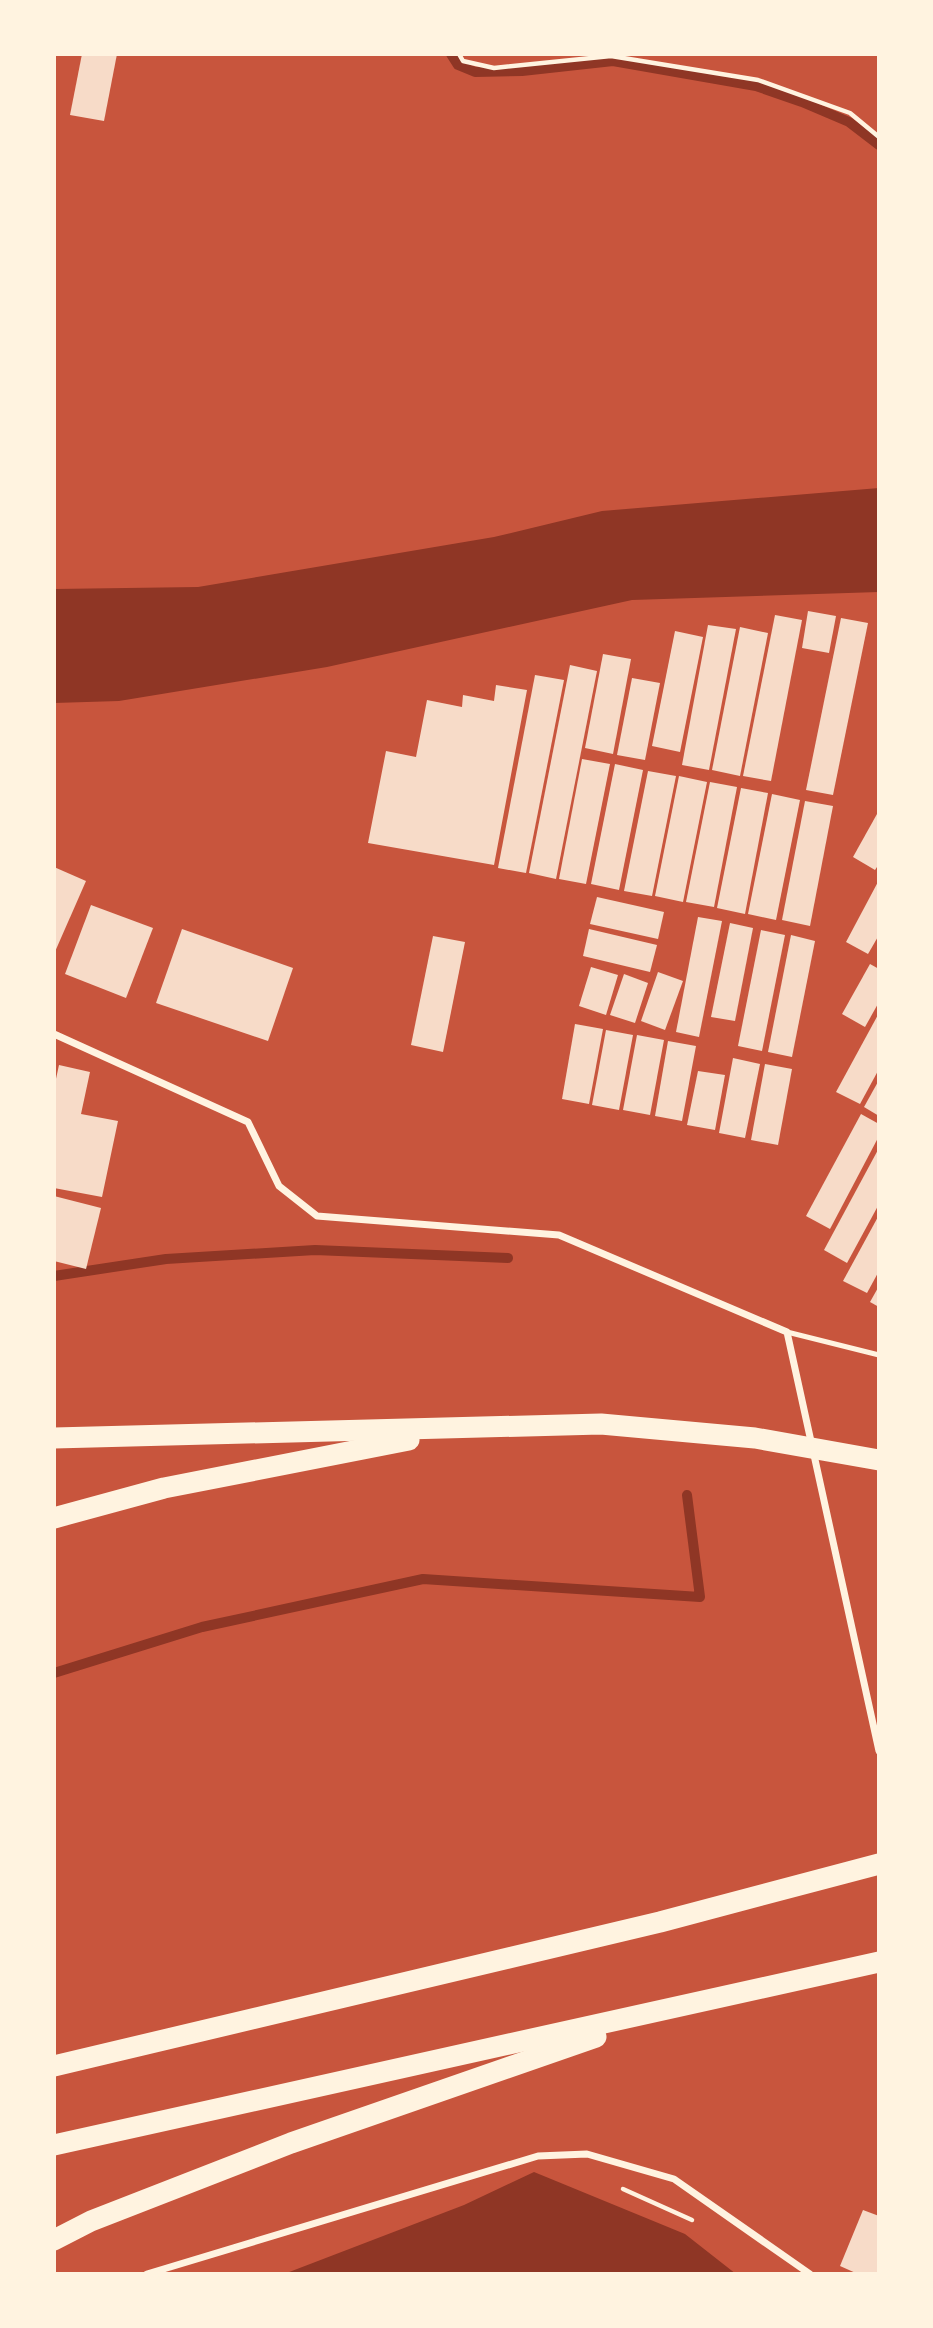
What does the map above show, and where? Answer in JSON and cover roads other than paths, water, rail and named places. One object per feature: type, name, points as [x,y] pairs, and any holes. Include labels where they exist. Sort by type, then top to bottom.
[{"type":"highway","points":[[54,1437],[601,1424],[755,1438],[879,1460]]},
{"type":"highway","points":[[54,1518],[164,1488],[256,1468],[470,1429]]},
{"type":"highway","points":[[54,2066],[660,1922],[877,1865]]},
{"type":"highway","points":[[54,2145],[879,1962]]},
{"type":"highway","points":[[54,2240],[91,2221],[291,2143],[687,2005]]},
{"type":"street","points":[[54,1034],[248,1122],[279,1186],[317,1216],[559,1235],[787,1332],[879,1751]]},
{"type":"street","points":[[147,2274],[538,2156],[587,2154],[674,2179],[810,2274]]},
{"type":"lane","points":[[787,1332],[879,1355]]},
{"type":"waterway","points":[[451,54],[458,65],[475,72],[522,71],[613,61],[756,86],[849,122],[879,145]]},
{"type":"waterway","points":[[54,1276],[166,1259],[315,1250],[508,1258]]},
{"type":"waterway","points":[[54,1673],[202,1627],[423,1579],[700,1597],[687,1495]]}]
